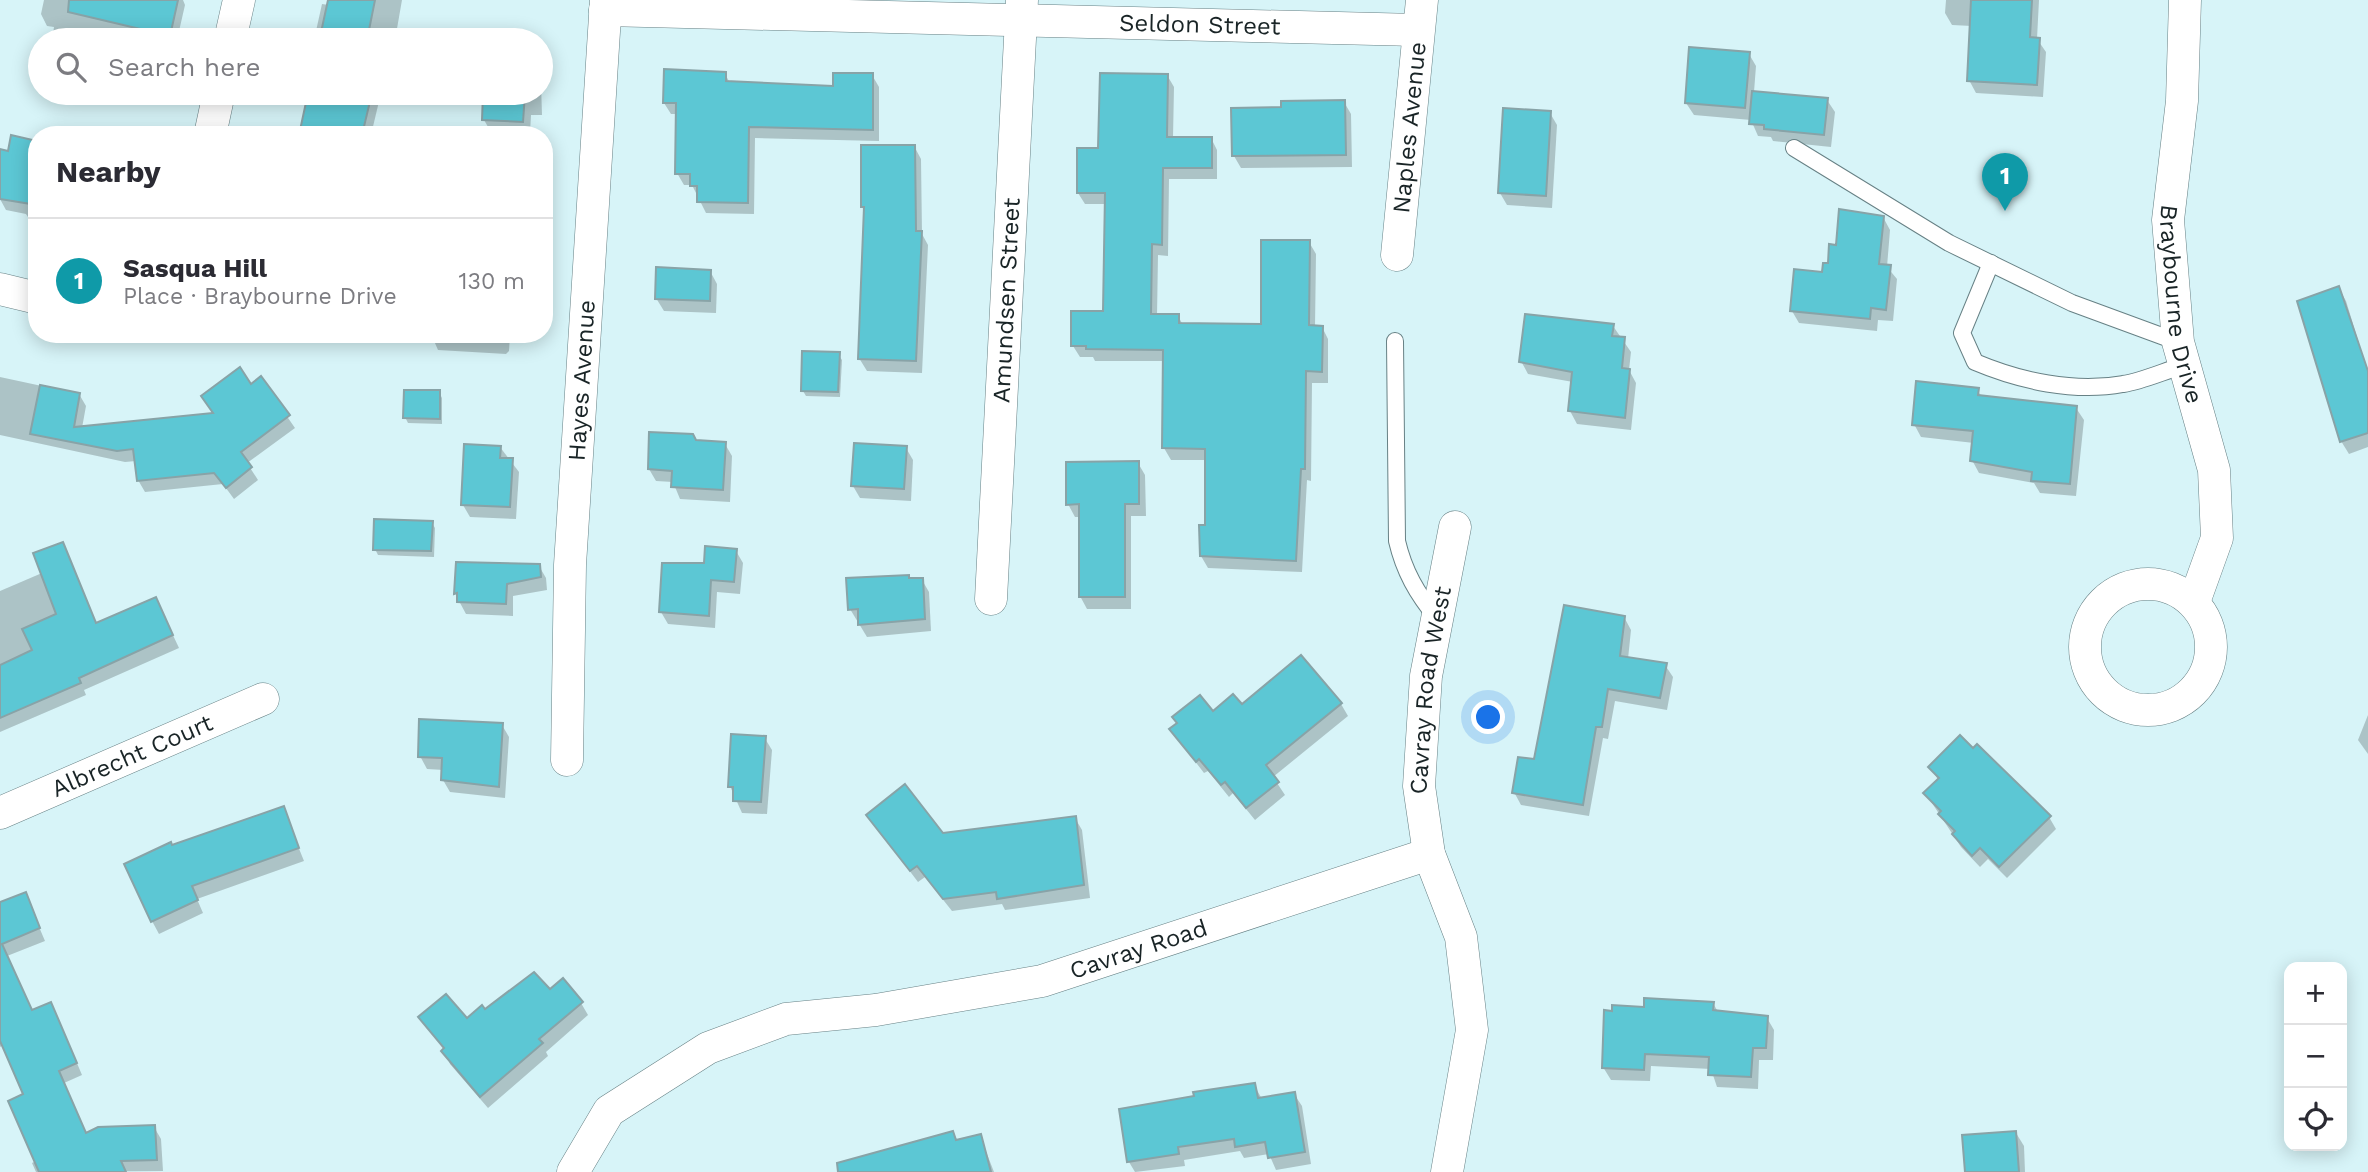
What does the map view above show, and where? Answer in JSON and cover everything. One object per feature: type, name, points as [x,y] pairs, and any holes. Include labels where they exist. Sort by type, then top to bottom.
[{"type":"street","points":[[233,28],[239,0]]},
{"type":"street","name":"Braybourne Drive","points":[[2185,0],[2182,101],[2168,220],[2181,354],[2214,470],[2217,524],[2217,538],[2194,603]]},
{"type":"street","name":"Seldon Street","points":[[606,5],[1420,15]]},
{"type":"street","name":"Hayes Avenue","points":[[567,760],[570,565],[606,5]]},
{"type":"street","name":"Amundsen Street","points":[[991,599],[1022,9]]},
{"type":"street","name":"Naples Avenue","points":[[1396,255],[1411,128],[1420,15]]},
{"type":"street","points":[[212,126],[216,105]]},
{"type":"street","points":[[0,289],[28,296]]},
{"type":"street","name":"Cavray Road West","points":[[1429,854],[1419,786],[1426,677],[1455,527]]},
{"type":"street","points":[[2154,584],[2175,589],[2194,603],[2206,620],[2212,640],[2211,661],[2203,681],[2189,696],[2169,708],[2147,711],[2124,706],[2105,695],[2091,677],[2084,655],[2086,632],[2090,622],[2095,612],[2110,596],[2131,586],[2154,584]]},
{"type":"street","name":"Albrecht Court","points":[[0,813],[263,699]]},
{"type":"street","points":[[1429,854],[1461,937],[1472,1030],[1447,1172]]},
{"type":"street","name":"Cavray Road","points":[[573,1172],[608,1111],[708,1048],[786,1018],[876,1010],[1042,981],[1429,854]]},
{"type":"lane","points":[[1794,148],[1949,243],[2181,354]]},
{"type":"lane","points":[[1991,264],[1962,333],[1975,362],[2008,376],[2081,387],[2123,384],[2181,354]]},
{"type":"lane","points":[[1395,341],[1396,541],[1403,566],[1421,599],[1437,618]]},
{"type":"building","points":[[69,0],[178,0],[172,28],[136,28],[68,12]]},
{"type":"building","points":[[328,0],[375,0],[369,28],[322,28]]},
{"type":"building","points":[[1971,0],[2032,0],[2030,37],[2040,38],[2037,85],[1967,81]]},
{"type":"building","points":[[1689,47],[1750,52],[1745,108],[1685,103]]},
{"type":"building","points":[[664,69],[726,72],[726,81],[833,86],[833,73],[873,73],[873,130],[749,127],[748,203],[697,202],[697,186],[690,186],[690,174],[675,174],[676,103],[663,103]]},
{"type":"building","points":[[1100,73],[1168,74],[1167,137],[1212,137],[1212,168],[1163,168],[1162,245],[1152,244],[1151,314],[1179,314],[1179,323],[1261,324],[1261,240],[1310,240],[1309,325],[1323,326],[1322,372],[1306,371],[1305,469],[1301,469],[1296,561],[1200,556],[1199,525],[1205,525],[1205,449],[1162,448],[1163,350],[1086,349],[1086,346],[1071,346],[1071,311],[1103,311],[1105,193],[1077,193],[1077,148],[1098,148]]},
{"type":"building","points":[[1752,91],[1828,98],[1824,135],[1764,129],[1764,125],[1749,124]]},
{"type":"building","points":[[1345,100],[1346,155],[1232,156],[1231,108],[1281,107],[1281,101]]},
{"type":"building","points":[[305,105],[369,105],[364,126],[301,126]]},
{"type":"building","points":[[483,105],[524,105],[523,122],[482,120]]},
{"type":"building","points":[[1503,108],[1551,111],[1546,196],[1498,193]]},
{"type":"building","points":[[11,135],[28,139],[28,204],[0,199],[0,149],[8,151]]},
{"type":"building","points":[[861,145],[915,145],[916,231],[922,231],[916,361],[858,359],[864,207],[861,207]]},
{"type":"building","points":[[1839,209],[1884,216],[1879,264],[1891,265],[1886,310],[1871,308],[1870,319],[1790,311],[1794,269],[1822,272],[1823,263],[1828,263],[1829,244],[1836,245]]},
{"type":"building","points":[[656,267],[711,270],[710,301],[655,299]]},
{"type":"building","points":[[2339,286],[2368,371],[2368,433],[2340,442],[2297,301]]},
{"type":"building","points":[[1525,314],[1614,324],[1612,336],[1625,337],[1622,368],[1630,369],[1625,418],[1568,411],[1572,372],[1519,362]]},
{"type":"building","points":[[802,351],[840,352],[838,392],[801,391]]},
{"type":"building","points":[[240,367],[251,384],[261,376],[290,415],[241,452],[252,467],[226,488],[214,473],[137,481],[133,449],[117,451],[30,434],[40,385],[80,393],[74,427],[213,413],[201,396]]},
{"type":"building","points":[[1916,381],[1979,388],[1978,395],[2077,406],[2070,484],[2031,481],[2032,472],[1970,461],[1973,431],[1912,425]]},
{"type":"building","points":[[404,390],[440,390],[440,419],[403,418]]},
{"type":"building","points":[[649,432],[693,434],[696,440],[726,442],[723,490],[671,487],[672,471],[648,469]]},
{"type":"building","points":[[854,443],[907,446],[904,489],[851,486]]},
{"type":"building","points":[[464,444],[501,446],[500,458],[513,458],[510,507],[461,505]]},
{"type":"building","points":[[1139,461],[1139,504],[1125,504],[1125,597],[1079,597],[1079,504],[1066,505],[1066,462]]},
{"type":"building","points":[[374,519],[433,521],[431,551],[373,550]]},
{"type":"building","points":[[63,542],[96,623],[156,597],[173,635],[79,678],[81,683],[0,718],[0,665],[32,650],[22,629],[56,614],[33,553]]},
{"type":"building","points":[[705,546],[737,549],[734,582],[711,580],[709,616],[659,612],[662,563],[704,563]]},
{"type":"building","points":[[456,562],[540,564],[541,577],[507,584],[506,604],[457,602],[457,593],[454,594]]},
{"type":"building","points":[[909,575],[909,578],[923,578],[925,619],[858,625],[858,609],[848,610],[846,578]]},
{"type":"building","points":[[1564,605],[1625,616],[1620,656],[1667,663],[1660,698],[1608,689],[1602,727],[1596,727],[1583,805],[1512,793],[1518,757],[1534,759]]},
{"type":"building","points":[[1301,655],[1342,703],[1266,765],[1279,782],[1246,808],[1225,782],[1221,785],[1199,759],[1196,762],[1169,729],[1177,723],[1172,717],[1200,695],[1213,711],[1233,694],[1242,704]]},
{"type":"building","points":[[419,719],[503,723],[499,787],[441,780],[442,758],[418,757]]},
{"type":"building","points":[[731,734],[766,736],[761,802],[733,801],[733,787],[728,787]]},
{"type":"building","points":[[1960,735],[1973,748],[1977,744],[2051,816],[1999,867],[1980,848],[1972,856],[1952,834],[1955,831],[1938,814],[1941,811],[1923,793],[1939,778],[1928,767]]},
{"type":"building","points":[[905,784],[943,833],[1076,816],[1084,885],[997,899],[996,892],[943,899],[917,866],[910,871],[866,815]]},
{"type":"building","points":[[284,806],[299,848],[192,886],[198,900],[151,922],[124,864],[171,842],[172,845]]},
{"type":"building","points":[[26,892],[40,928],[2,944],[32,1010],[51,1002],[77,1063],[59,1071],[86,1133],[98,1127],[155,1125],[157,1160],[121,1161],[126,1172],[39,1172],[8,1101],[23,1094],[0,1041],[0,902]]},
{"type":"building","points":[[534,972],[550,989],[563,978],[583,1002],[539,1039],[543,1043],[480,1097],[441,1051],[444,1048],[418,1017],[446,994],[467,1018],[482,1005],[485,1009]]},
{"type":"building","points":[[1644,998],[1714,1002],[1713,1010],[1768,1016],[1766,1048],[1753,1048],[1751,1077],[1708,1075],[1709,1057],[1645,1054],[1644,1070],[1602,1068],[1604,1010],[1612,1011],[1612,1005],[1644,1007]]},
{"type":"building","points":[[1255,1083],[1258,1098],[1295,1092],[1305,1152],[1268,1158],[1265,1142],[1235,1147],[1234,1139],[1178,1147],[1179,1154],[1127,1162],[1119,1109],[1194,1096],[1193,1092]]},
{"type":"building","points":[[953,1131],[956,1140],[981,1134],[991,1172],[838,1172],[837,1163]]},
{"type":"building","points":[[2016,1131],[2019,1172],[1965,1172],[1962,1135]]},
{"type":"place","name":"Sasqua Hill","points":[[2005,211]]}]
